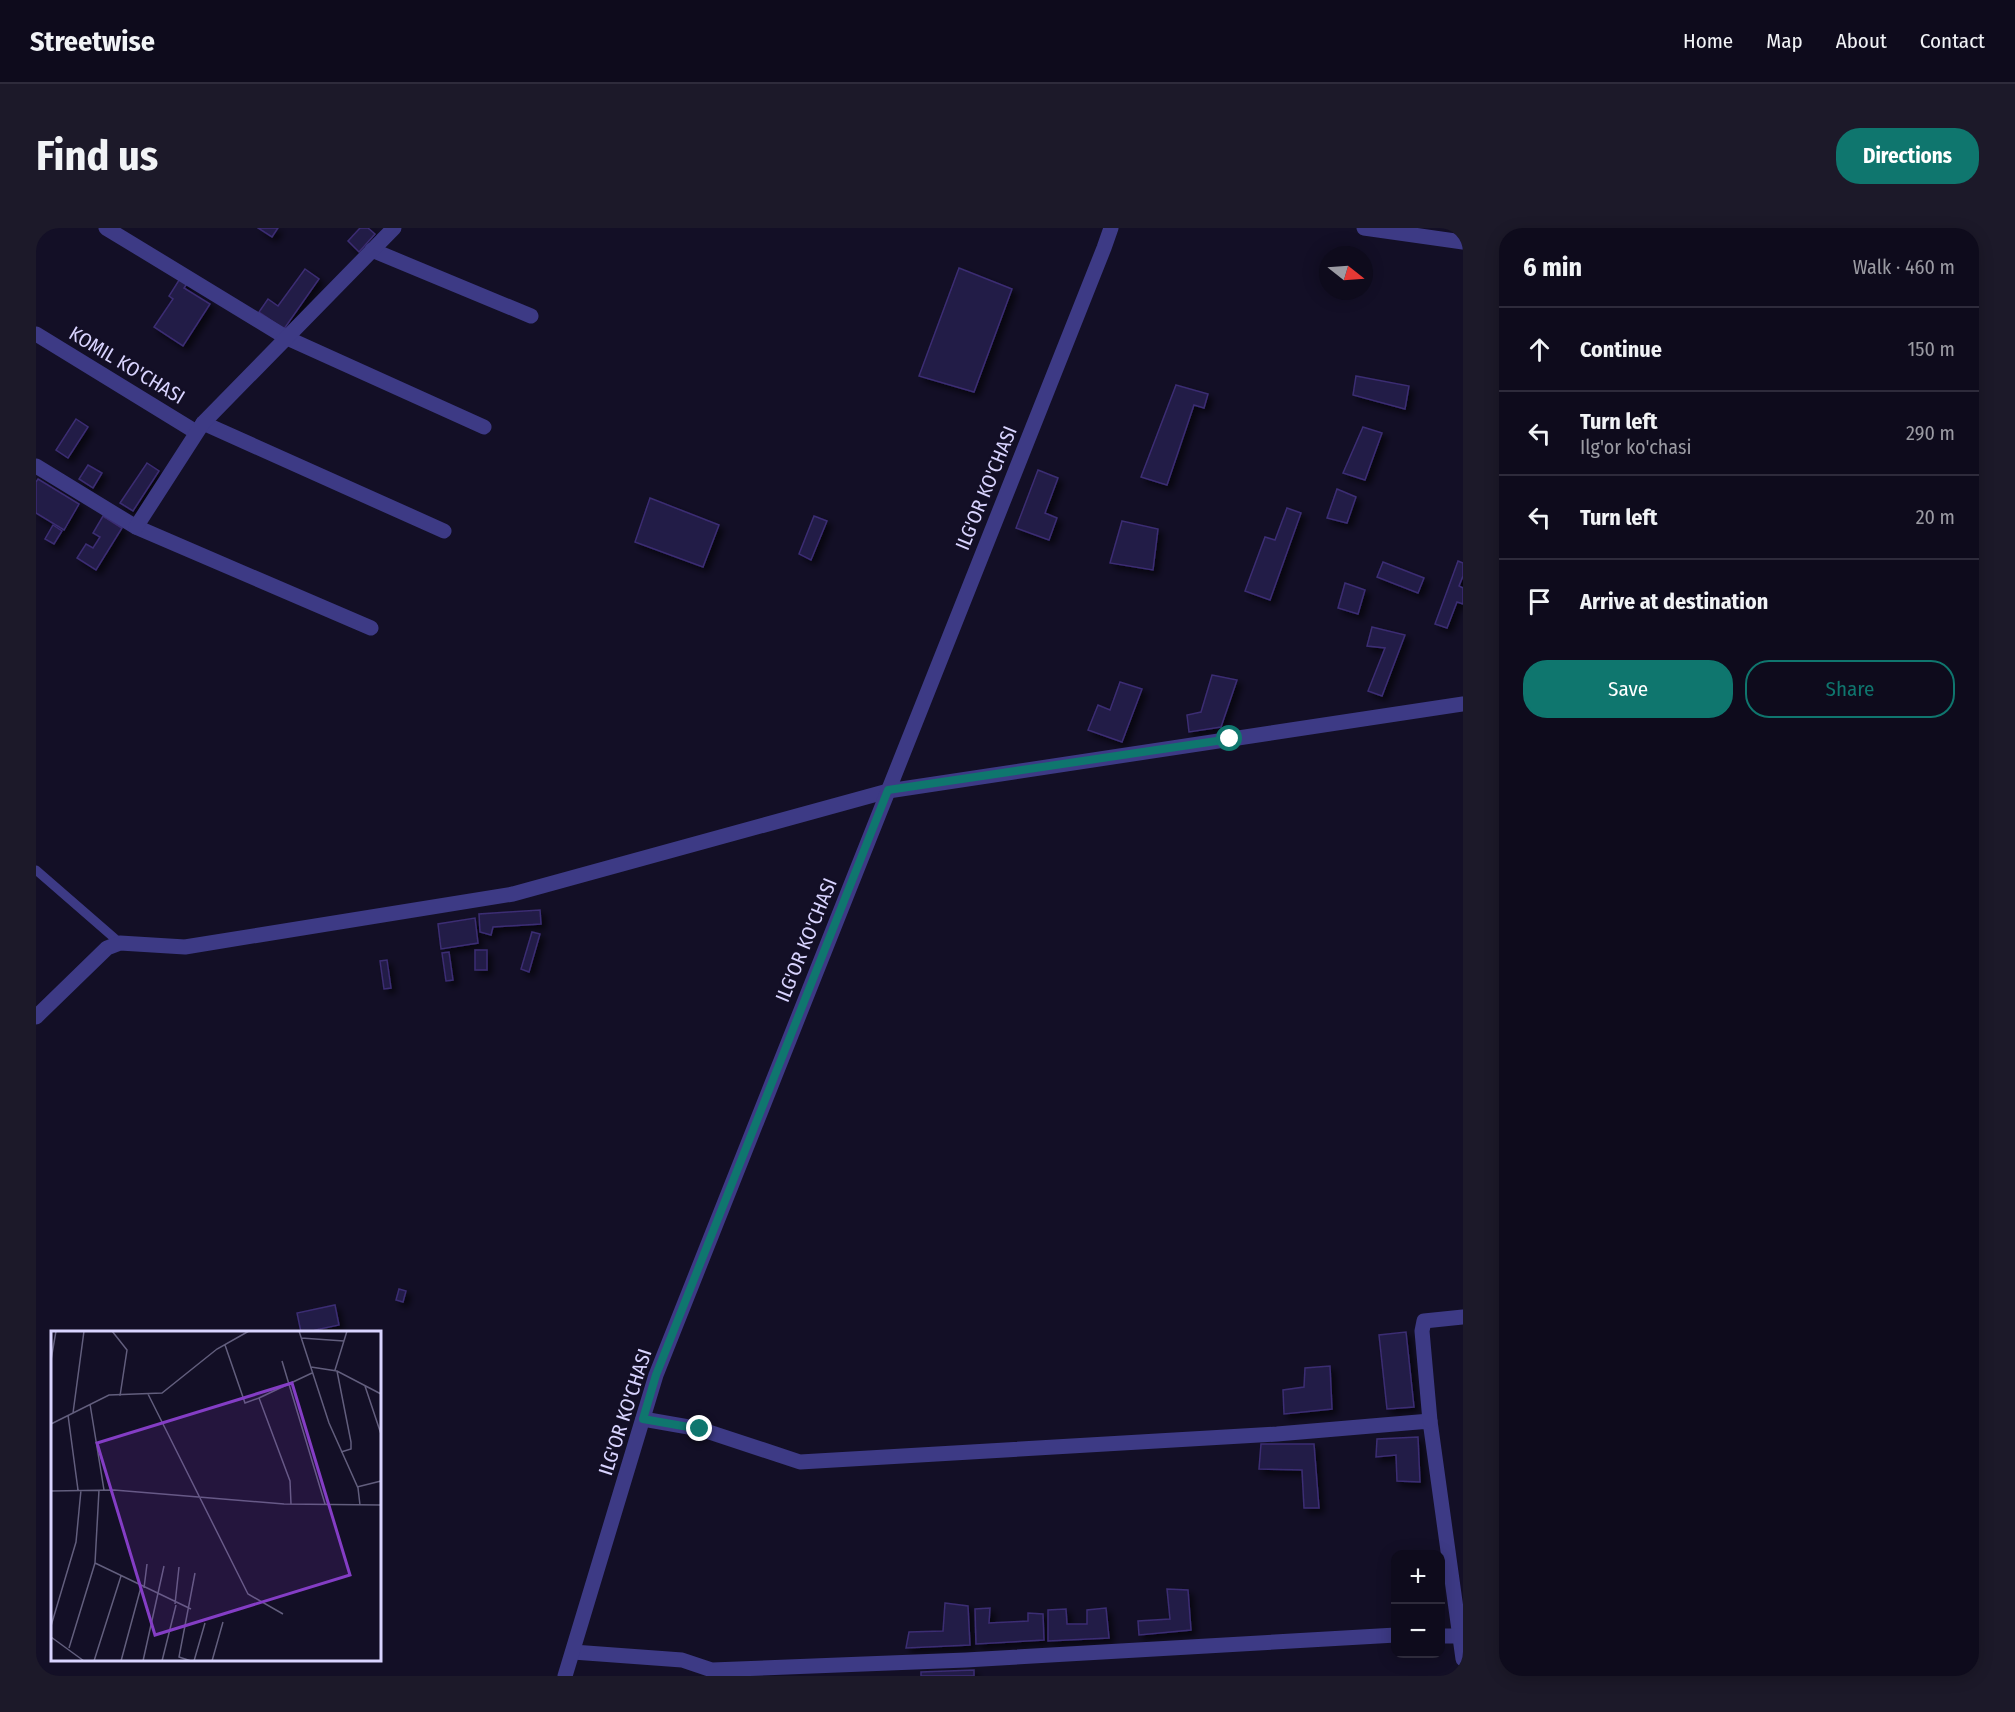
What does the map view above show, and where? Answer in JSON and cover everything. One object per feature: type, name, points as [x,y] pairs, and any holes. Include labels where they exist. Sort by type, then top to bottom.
[{"type":"street","points":[[106,228],[287,338],[484,427]]},
{"type":"street","name":"ILG'OR KO'CHASI","points":[[565,1676],[656,1375],[1111,228]]},
{"type":"street","points":[[1364,228],[1463,242]]},
{"type":"street","points":[[136,527],[199,427],[392,229]]},
{"type":"street","points":[[372,250],[531,316]]},
{"type":"street","name":"KOMIL KO'CHASI","points":[[36,334],[199,427],[444,531]]},
{"type":"street","points":[[36,466],[136,527],[371,628]]},
{"type":"street","points":[[36,1017],[107,948],[120,943],[185,947],[513,894],[888,790],[1463,704]]},
{"type":"street","points":[[1463,1317],[1424,1321],[1422,1331],[1430,1421],[1462,1636],[1463,1659]]},
{"type":"street","points":[[643,1419],[700,1429],[800,1462],[1277,1434],[1430,1421]]},
{"type":"street","points":[[573,1652],[682,1660],[712,1670],[966,1660],[1391,1635]]},
{"type":"street","points":[[1445,1636],[1462,1636]]},
{"type":"lane","points":[[36,870],[120,943]]},
{"type":"building","points":[[258,228],[278,228],[272,237]]},
{"type":"building","points":[[360,228],[368,228],[375,234],[359,252],[348,241]]},
{"type":"building","points":[[959,268],[1012,289],[974,392],[919,376]]},
{"type":"building","points":[[305,269],[319,279],[284,329],[259,312],[268,299],[278,306]]},
{"type":"building","points":[[181,277],[188,282],[184,288],[210,304],[183,346],[154,327],[173,299],[169,296]]},
{"type":"building","points":[[1356,376],[1409,386],[1405,409],[1353,395]]},
{"type":"building","points":[[1176,385],[1208,394],[1204,408],[1194,405],[1167,485],[1141,477]]},
{"type":"building","points":[[76,419],[88,427],[68,458],[56,450]]},
{"type":"building","points":[[1363,427],[1382,433],[1365,480],[1343,473]]},
{"type":"building","points":[[147,463],[159,471],[133,511],[120,503]]},
{"type":"building","points":[[88,465],[102,473],[93,488],[79,479]]},
{"type":"building","points":[[1038,470],[1058,478],[1045,513],[1057,518],[1049,540],[1016,528]]},
{"type":"building","points":[[38,479],[79,504],[64,530],[36,513],[36,482]]},
{"type":"building","points":[[1337,489],[1356,497],[1347,523],[1327,518]]},
{"type":"building","points":[[650,498],[719,525],[703,567],[635,542]]},
{"type":"building","points":[[1287,508],[1301,513],[1270,600],[1245,591],[1265,537],[1275,540]]},
{"type":"building","points":[[103,516],[122,528],[96,570],[77,558],[86,544],[93,548],[100,537],[93,533]]},
{"type":"building","points":[[814,516],[827,521],[811,560],[799,554]]},
{"type":"building","points":[[1122,521],[1158,529],[1153,570],[1110,563]]},
{"type":"building","points":[[53,525],[62,531],[54,544],[45,539]]},
{"type":"building","points":[[1458,561],[1463,563],[1463,576],[1459,586],[1463,588],[1463,604],[1457,602],[1447,628],[1435,624]]},
{"type":"building","points":[[1383,562],[1424,578],[1418,593],[1377,577]]},
{"type":"building","points":[[1345,583],[1365,590],[1358,614],[1338,608]]},
{"type":"building","points":[[1372,627],[1405,635],[1382,696],[1368,691],[1385,648],[1367,646]]},
{"type":"building","points":[[1212,675],[1237,680],[1221,727],[1189,732],[1187,715],[1201,712]]},
{"type":"building","points":[[1120,682],[1142,689],[1122,742],[1088,730],[1098,705],[1110,710]]},
{"type":"building","points":[[540,910],[541,924],[493,927],[491,935],[480,932],[479,914]]},
{"type":"building","points":[[475,918],[478,943],[441,949],[438,924]]},
{"type":"building","points":[[532,932],[540,934],[529,972],[521,969]]},
{"type":"building","points":[[475,950],[487,950],[487,970],[475,970]]},
{"type":"building","points":[[449,952],[453,980],[446,981],[442,953]]},
{"type":"building","points":[[387,960],[391,988],[384,989],[380,961]]},
{"type":"building","points":[[399,1289],[406,1291],[403,1302],[396,1300]]},
{"type":"building","points":[[335,1305],[339,1325],[315,1331],[301,1331],[297,1313]]},
{"type":"building","points":[[1406,1332],[1414,1407],[1387,1409],[1379,1335]]},
{"type":"building","points":[[1330,1366],[1332,1409],[1284,1414],[1283,1390],[1304,1387],[1305,1368]]},
{"type":"building","points":[[1418,1437],[1420,1482],[1397,1481],[1396,1455],[1376,1457],[1377,1439]]},
{"type":"building","points":[[1261,1444],[1314,1444],[1319,1508],[1304,1508],[1302,1470],[1259,1469]]},
{"type":"building","points":[[1167,1589],[1188,1590],[1191,1630],[1139,1635],[1138,1621],[1170,1619]]},
{"type":"building","points":[[945,1603],[968,1606],[970,1645],[906,1648],[909,1632],[943,1631]]},
{"type":"building","points":[[990,1608],[989,1623],[1028,1621],[1028,1613],[1043,1614],[1044,1640],[976,1644],[975,1609]]},
{"type":"building","points":[[1106,1608],[1109,1638],[1048,1641],[1048,1610],[1066,1609],[1067,1624],[1087,1624],[1087,1610]]},
{"type":"building","points":[[974,1670],[974,1676],[921,1676],[921,1672]]},
{"type":"route","points":[[700,1429],[643,1419],[656,1375],[888,790],[1230,739]]}]
